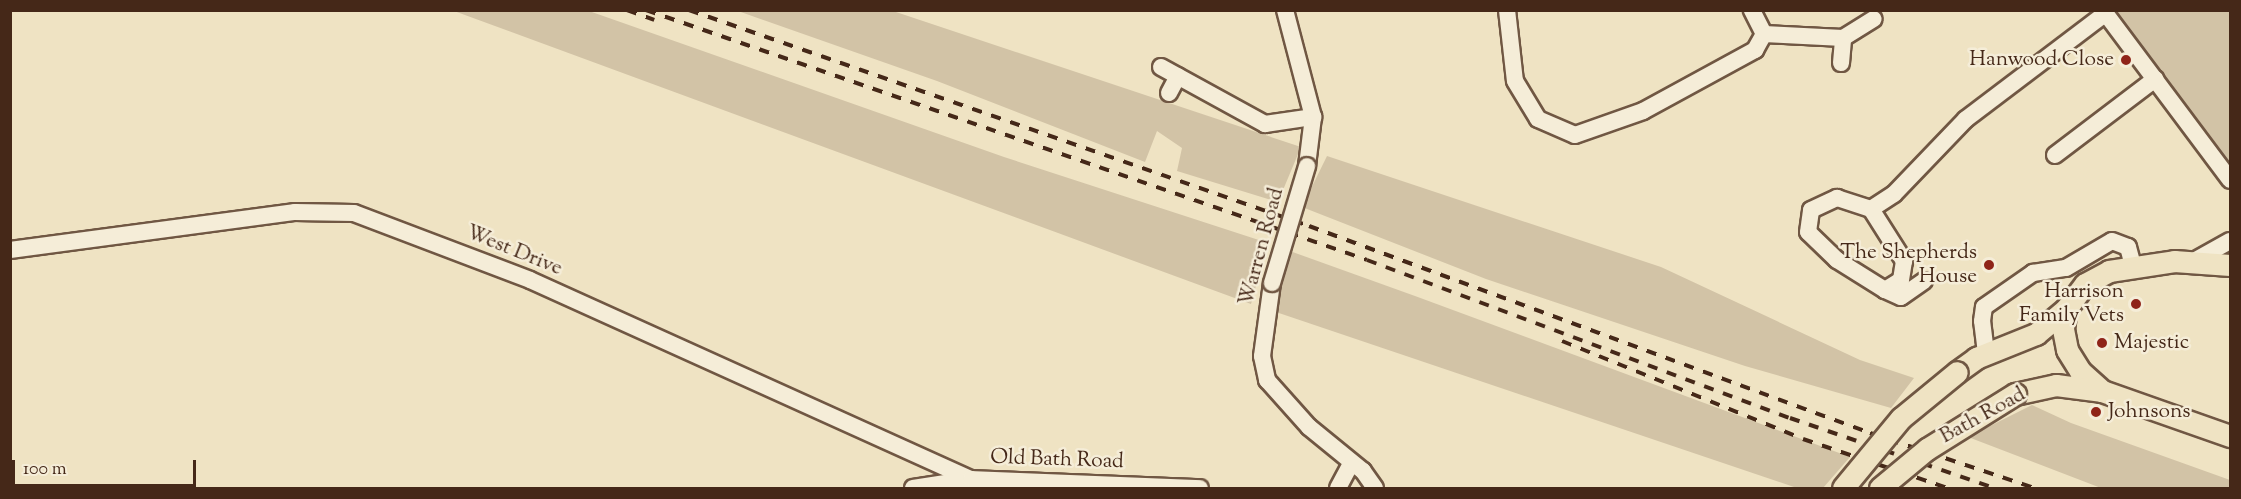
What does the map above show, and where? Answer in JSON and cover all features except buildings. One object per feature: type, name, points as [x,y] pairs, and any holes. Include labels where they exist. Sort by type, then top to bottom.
[{"type":"main road","points":[[1843,489],[1900,418],[1986,353],[2036,334],[2066,309],[2091,279],[2133,266],[2194,261],[2230,265]]},
{"type":"main road","points":[[2066,309],[2063,329],[2067,350],[2080,371],[2102,391],[2230,436]]},
{"type":"main road","name":"Bath Road","points":[[1880,489],[1934,444],[2015,394],[2048,386],[2102,391]]},
{"type":"street","name":"Warren Road","points":[[1285,10],[1314,117],[1307,166],[1272,284],[1262,356],[1268,380],[1302,420],[1350,464],[1363,471],[1374,489]]},
{"type":"street","points":[[1507,10],[1515,81],[1538,119],[1575,135],[1643,111],[1755,50],[1764,34]]},
{"type":"street","points":[[1752,10],[1764,34]]},
{"type":"street","points":[[1871,209],[1894,194],[1966,119],[2104,12],[2230,180]]},
{"type":"street","points":[[1764,34],[1843,38],[1874,19]]},
{"type":"street","points":[[1841,63],[1843,38]]},
{"type":"street","points":[[1161,67],[1265,124],[1314,117]]},
{"type":"street","points":[[1169,93],[1178,76]]},
{"type":"street","points":[[2055,155],[2155,79]]},
{"type":"street","points":[[1885,290],[1901,280],[1904,261],[1871,209],[1837,198],[1811,210],[1808,232],[1837,260],[1885,290],[1901,297],[1924,281]]},
{"type":"street","name":"West Drive","points":[[10,250],[295,212],[354,213],[530,280],[971,479]]},
{"type":"street","points":[[1986,353],[1982,321],[1984,307],[2033,273],[2066,268],[2112,241],[2128,247],[2133,266]]},
{"type":"street","points":[[2194,261],[2230,241]]},
{"type":"street","points":[[1338,489],[1350,464]]},
{"type":"street","name":"Old Bath Road","points":[[913,489],[971,479],[1200,489]]},
{"type":"shaded area","points":[[454,11],[589,11],[1004,157],[1268,243],[1251,304]]},
{"type":"shaded area","points":[[738,11],[893,11],[1301,147],[1278,202],[1177,171],[1182,148],[1157,131],[1145,162],[937,81]]},
{"type":"shaded area","points":[[2113,11],[2230,11],[2230,163]]},
{"type":"shaded area","points":[[1327,156],[1661,267],[1860,360],[1914,378],[1891,408],[1745,366],[1486,279],[1302,207]]},
{"type":"shaded area","points":[[1287,250],[1850,457],[1823,488],[1794,487],[1270,310]]},
{"type":"shaded area","points":[[2032,405],[2071,423],[2230,480],[2230,488],[2101,488],[1968,437]]},
{"type":"railway","points":[[627,10],[654,20]]},
{"type":"railway","points":[[646,10],[1367,260],[1790,418],[1995,488]]},
{"type":"railway","points":[[689,10],[1309,226],[1870,433],[2034,488]]},
{"type":"railway","points":[[1562,341],[1803,439],[1948,488]]},
{"type":"place","name":"Hanwood Close","points":[[2126,60]]},
{"type":"place","name":"The Shepherds House","points":[[1989,265]]},
{"type":"place","name":"Harrison Family Vets","points":[[2136,304]]},
{"type":"place","name":"Majestic","points":[[2102,343]]},
{"type":"place","name":"Johnsons","points":[[2096,412]]}]
